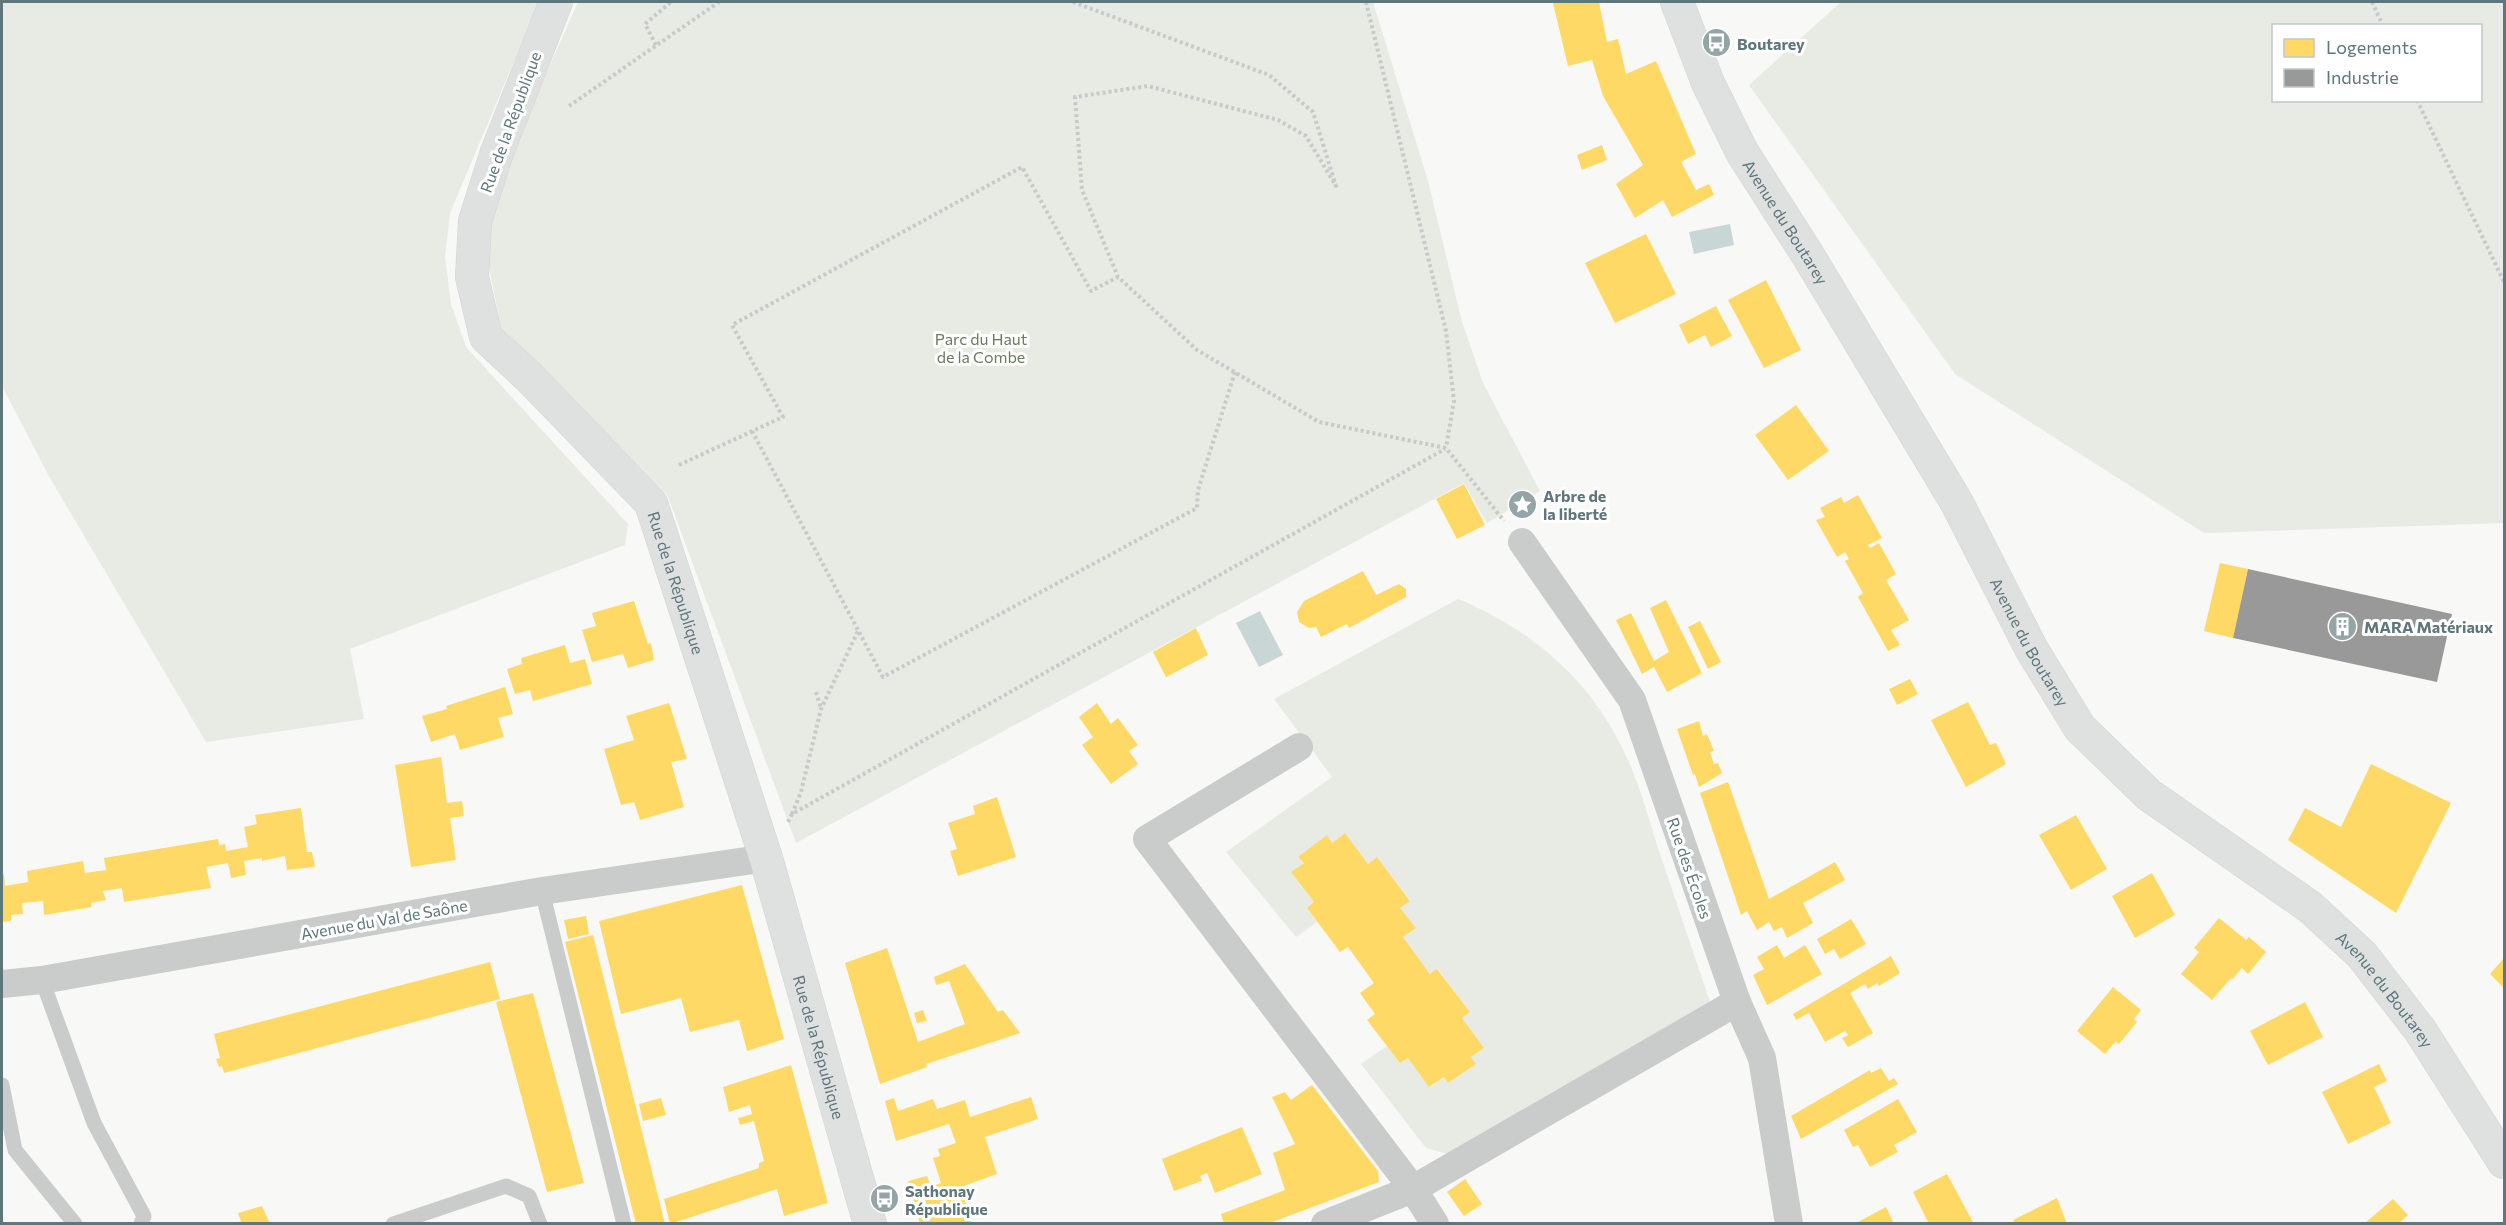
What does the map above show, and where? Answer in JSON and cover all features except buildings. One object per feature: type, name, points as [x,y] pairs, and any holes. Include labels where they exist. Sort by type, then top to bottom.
[{"type":"street","name":"Rue de la République","points":[[556,2],[497,152],[475,221],[472,277],[486,337],[530,378],[651,503],[766,858],[870,1224]]},
{"type":"street","name":"Avenue du Boutarey","points":[[1677,7],[1708,84],[1742,152],[1809,257],[1957,503],[2032,650],[2080,728],[2149,795],[2310,908],[2361,955],[2420,1030],[2505,1162]]},
{"type":"street","name":"Rue des Écoles","points":[[1522,542],[1632,700],[1737,1002],[1762,1058],[1790,1224]]},
{"type":"street","points":[[1299,747],[1147,839],[1413,1189],[1435,1224]]},
{"type":"street","name":"Avenue du Val de Saône","points":[[2,984],[42,980],[542,891],[766,858]]},
{"type":"street","points":[[1325,1224],[1413,1189],[1737,1002]]},
{"type":"lane","points":[[542,891],[624,1224]]},
{"type":"lane","points":[[42,980],[94,1123],[144,1216],[141,1224]]},
{"type":"lane","points":[[2,1085],[15,1150],[75,1224]]},
{"type":"lane","points":[[393,1224],[506,1186],[529,1196],[540,1224]]},
{"type":"path","points":[[656,45],[645,24],[671,2]]},
{"type":"path","points":[[569,106],[719,2]]},
{"type":"path","points":[[1073,2],[1269,75],[1313,112],[1336,186],[1306,136],[1278,120],[1148,86],[1075,97],[1082,190],[1118,278],[1197,350],[1319,422],[1446,448],[1522,542]]},
{"type":"path","points":[[1366,2],[1446,331],[1454,401],[1446,448]]},
{"type":"path","points":[[2372,2],[2382,24]]},
{"type":"path","points":[[2418,102],[2505,282]]},
{"type":"path","points":[[679,465],[783,417],[732,325],[1022,167],[1091,291],[1118,278]]},
{"type":"path","points":[[752,431],[883,677],[1197,508],[1198,490],[1235,372]]},
{"type":"path","points":[[792,814],[1446,448]]},
{"type":"path","points":[[766,858],[792,814],[801,792],[821,709],[858,632]]},
{"type":"path","points":[[816,692],[821,709]]},
{"type":"green space","points":[[2,2],[539,2],[450,213],[445,257],[451,304],[466,347],[628,524],[625,545],[350,649],[364,719],[206,742],[50,478],[2,386]]},
{"type":"green space","name":"Parc du Haut de la Combe","points":[[578,2],[1373,2],[1428,181],[1462,322],[1483,383],[1540,491],[1487,523],[1464,483],[796,843],[667,494],[501,327],[487,257],[492,217],[513,148]]},
{"type":"green space","points":[[1841,2],[2504,2],[2504,523],[2204,533],[1955,374],[1749,85]]},
{"type":"green space","points":[[1458,599],[1507,624],[1551,655],[1588,694],[1604,716],[1625,753],[1636,780],[1710,1002],[1447,1154],[1426,1148],[1361,1064],[1387,1046],[1400,1063],[1408,1058],[1430,1087],[1444,1077],[1448,1083],[1475,1064],[1471,1057],[1484,1048],[1462,1018],[1470,1012],[1438,969],[1430,974],[1403,937],[1415,928],[1400,908],[1410,900],[1377,857],[1368,864],[1345,833],[1332,843],[1327,836],[1298,857],[1304,863],[1291,872],[1314,902],[1307,908],[1317,922],[1296,937],[1226,852],[1332,777],[1274,699]]},
{"type":"shaded area","points":[[1730,224],[1734,245],[1694,254],[1689,232]]},
{"type":"shaded area","points":[[1260,611],[1283,655],[1259,667],[1236,623]]},
{"type":"place","name":"Boutarey","points":[[1716,43]]},
{"type":"place","name":"Arbre de la liberté","points":[[1522,504]]},
{"type":"place","name":"MARA Matériaux","points":[[2343,626]]},
{"type":"place","name":"Sathonay République","points":[[884,1199]]}]
